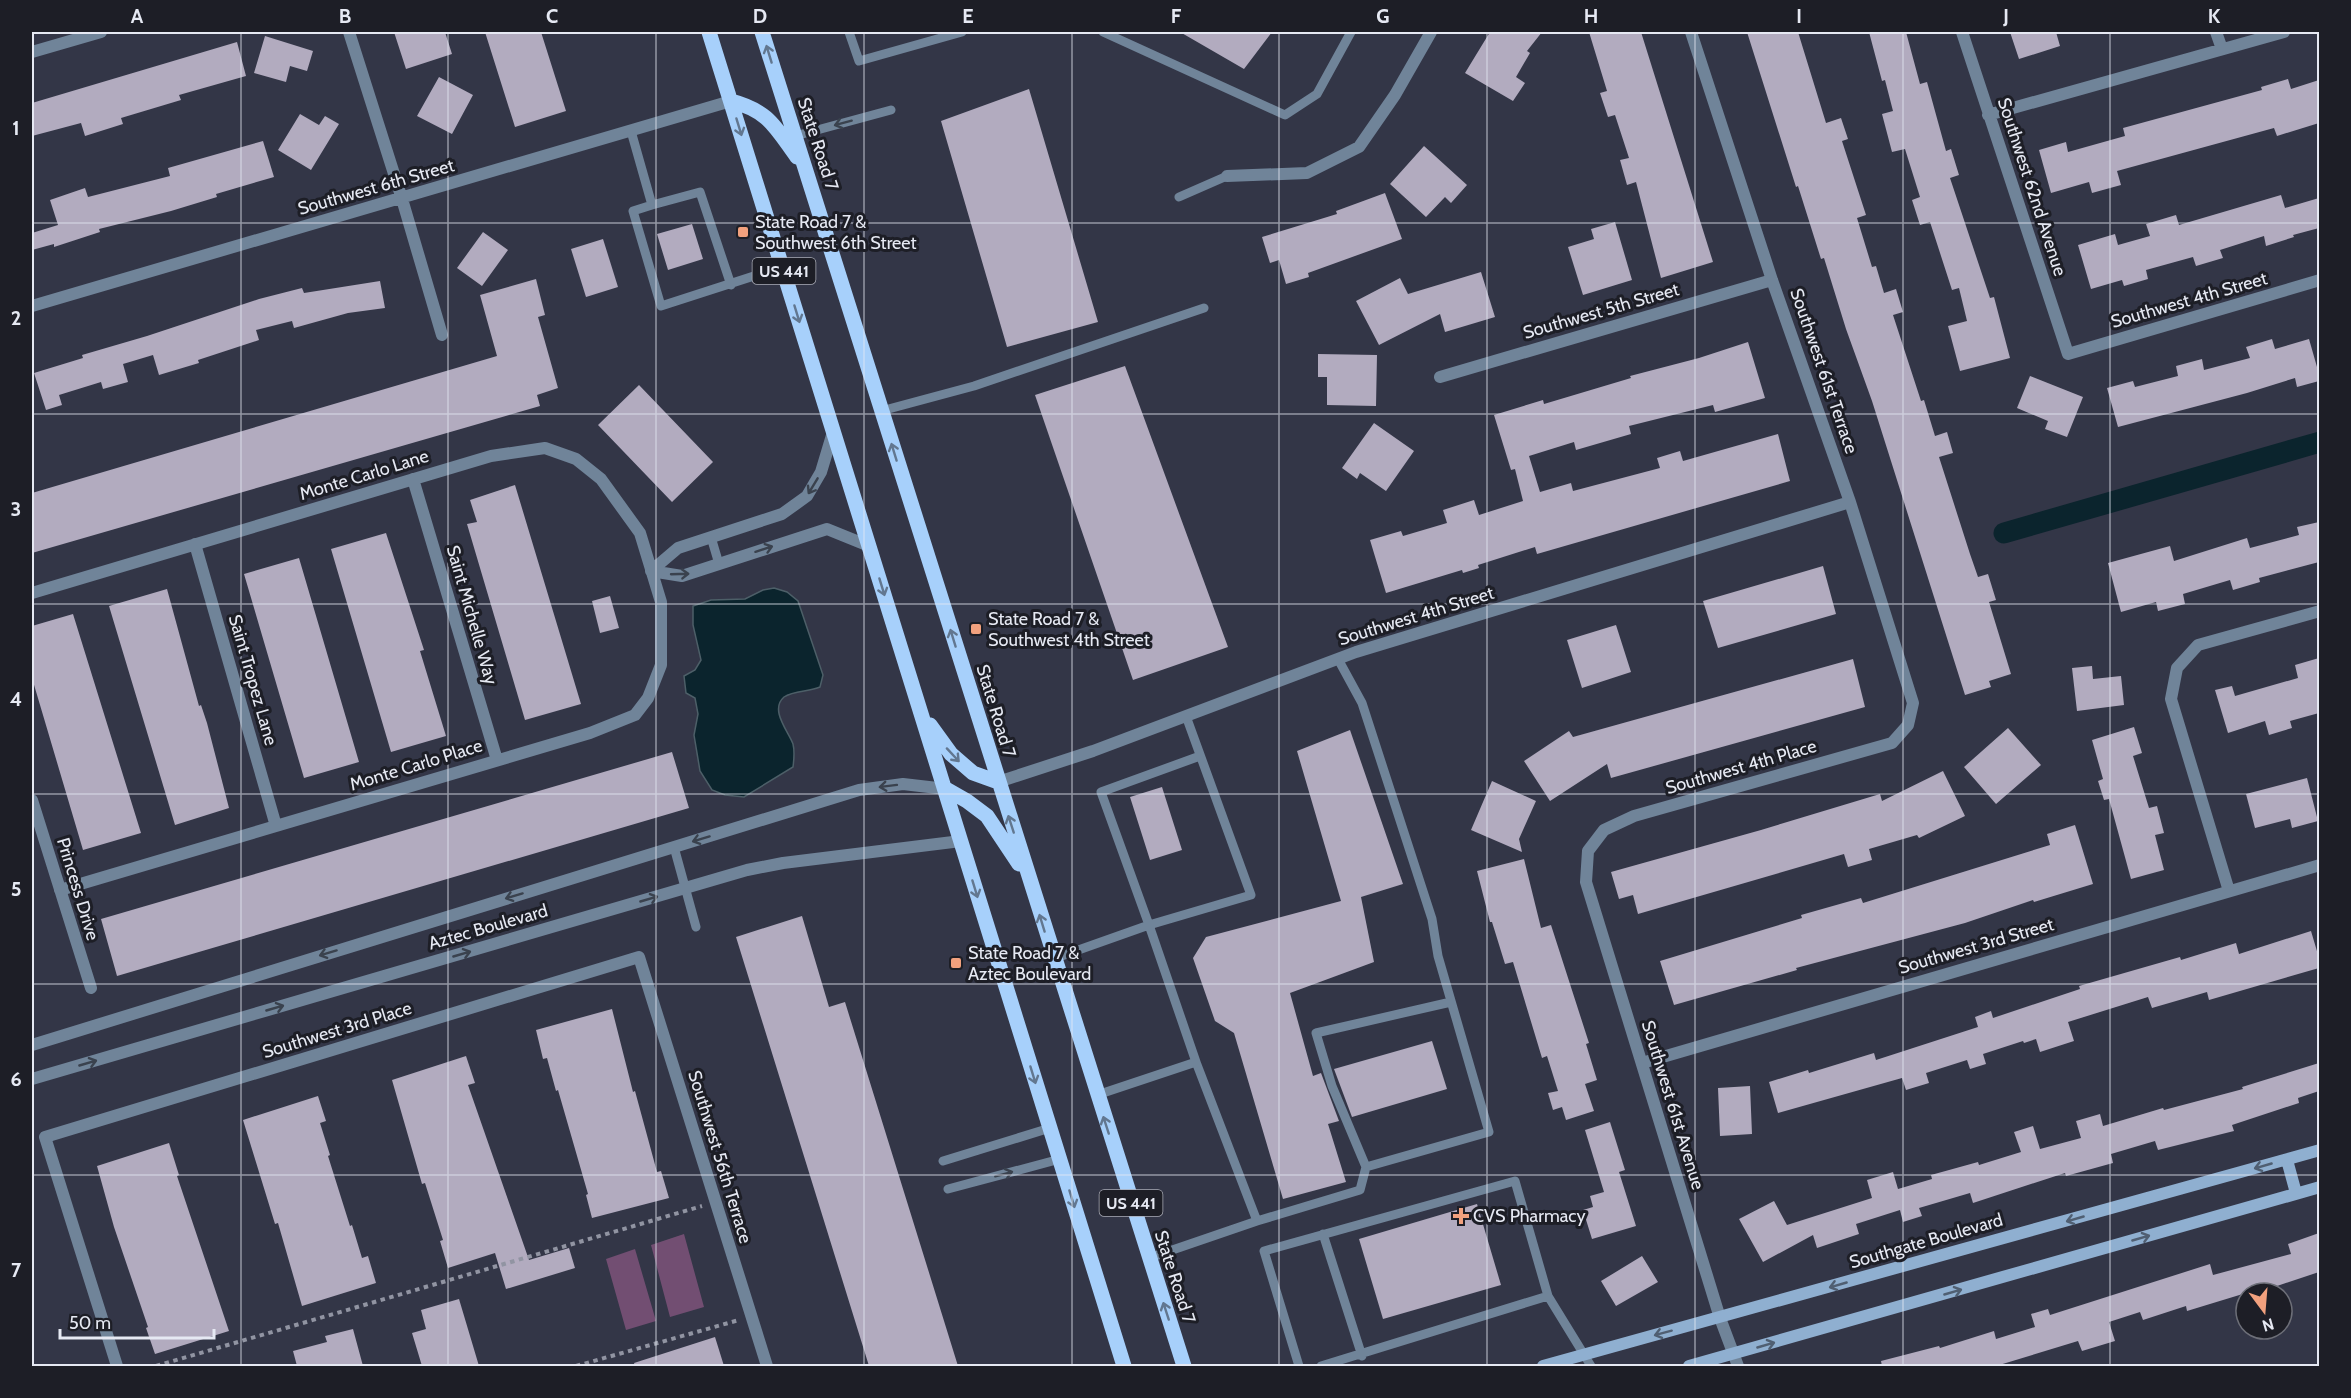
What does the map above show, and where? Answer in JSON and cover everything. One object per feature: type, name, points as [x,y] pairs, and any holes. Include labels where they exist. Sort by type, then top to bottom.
[{"type":"main road","name":"US 441","points":[[709,32],[1124,1366]]},
{"type":"main road","name":"State Road 7","points":[[762,32],[1053,959],[1184,1366]]},
{"type":"main road","points":[[731,101],[752,107],[767,117],[806,170]]},
{"type":"main road","points":[[921,713],[951,754],[973,773],[998,782]]},
{"type":"main road","points":[[946,789],[987,816],[1029,879]]},
{"type":"main road","name":"Southgate Boulevard","points":[[1543,1366],[2319,1150]]},
{"type":"main road","points":[[2287,1160],[2296,1193]]},
{"type":"main road","points":[[1689,1366],[1736,1360],[2319,1187]]},
{"type":"street","points":[[32,52],[101,32]]},
{"type":"street","points":[[349,32],[442,335]]},
{"type":"street","points":[[1227,176],[1307,173],[1359,147],[1395,95],[1431,32]]},
{"type":"street","name":"Southwest 61st Terrace","points":[[1691,32],[1772,280],[1851,502],[1913,703],[1908,725]]},
{"type":"street","name":"Southwest 62nd Avenue","points":[[1962,32],[2068,354]]},
{"type":"street","points":[[2216,32],[2222,50]]},
{"type":"street","points":[[1988,115],[2284,32]]},
{"type":"street","name":"Southwest 6th Street","points":[[32,306],[731,101]]},
{"type":"street","name":"Southwest 5th Street","points":[[1440,377],[1772,280]]},
{"type":"street","name":"Southwest 4th Street","points":[[2068,354],[2319,280]]},
{"type":"street","points":[[651,571],[678,548],[782,514],[807,496],[821,472],[834,432]]},
{"type":"street","name":"Monte Carlo Lane","points":[[32,592],[491,456],[545,448],[576,459],[601,479],[640,533],[651,571]]},
{"type":"street","name":"Saint Michelle Way","points":[[413,479],[497,760]]},
{"type":"street","name":"Southwest 4th Street","points":[[998,782],[1093,751],[1338,659],[1851,502]]},
{"type":"street","points":[[651,571],[682,576],[827,529],[869,546]]},
{"type":"street","name":"Saint Tropez Lane","points":[[195,544],[276,826]]},
{"type":"street","name":"Monte Carlo Place","points":[[60,890],[590,733],[635,715],[648,698],[661,664],[660,602],[651,571]]},
{"type":"street","points":[[2229,891],[2171,699],[2177,668],[2198,645],[2319,611]]},
{"type":"street","name":"Southwest 4th Place","points":[[1588,851],[1604,830],[1634,816],[1892,743],[1908,725]]},
{"type":"street","name":"Aztec Boulevard","points":[[32,1045],[859,790],[903,784],[946,789]]},
{"type":"street","name":"Princess Drive","points":[[32,800],[91,988]]},
{"type":"street","name":"Aztec Boulevard","points":[[32,1079],[747,870],[783,863],[961,842]]},
{"type":"street","name":"Southwest 61st Avenue","points":[[1588,851],[1586,882],[1720,1318],[1736,1360]]},
{"type":"street","name":"Southwest 3rd Street","points":[[1642,1063],[2319,865]]},
{"type":"street","name":"Southwest 3rd Place","points":[[117,1366],[45,1137],[639,957]]},
{"type":"street","name":"Southwest 56th Terrace","points":[[639,957],[766,1366]]},
{"type":"lane","points":[[849,32],[859,61],[962,32]]},
{"type":"lane","points":[[1103,32],[1285,115],[1317,94],[1351,32]]},
{"type":"lane","points":[[795,136],[891,110]]},
{"type":"lane","points":[[631,131],[652,205]]},
{"type":"lane","points":[[1179,197],[1227,176]]},
{"type":"lane","points":[[731,285],[699,192],[633,211],[661,306],[731,285],[782,267]]},
{"type":"lane","points":[[881,411],[974,386],[1204,308]]},
{"type":"lane","points":[[711,537],[720,564]]},
{"type":"lane","points":[[1338,659],[1362,703],[1432,919],[1438,956],[1489,1132],[1366,1167]]},
{"type":"lane","points":[[1053,959],[1149,925],[1251,895],[1186,716]]},
{"type":"lane","points":[[1200,756],[1101,792],[1196,1062],[1257,1221]]},
{"type":"lane","points":[[674,847],[696,927]]},
{"type":"lane","points":[[1149,1258],[1257,1221],[1360,1190],[1366,1167],[1332,1086],[1316,1033],[1451,1002]]},
{"type":"lane","points":[[1097,1095],[1196,1062]]},
{"type":"lane","points":[[943,1161],[1050,1128]]},
{"type":"lane","points":[[948,1189],[1060,1159]]},
{"type":"lane","points":[[1299,1366],[1264,1251],[1515,1181],[1548,1296],[1591,1366]]},
{"type":"lane","points":[[1323,1234],[1362,1356]]},
{"type":"lane","points":[[1321,1366],[1362,1356],[1548,1296]]},
{"type":"path","points":[[156,1366],[715,1202]]},
{"type":"path","points":[[576,1366],[751,1316]]},
{"type":"shaded area","points":[[684,1234],[704,1307],[670,1317],[651,1245]]},
{"type":"shaded area","points":[[635,1249],[656,1321],[626,1330],[606,1259]]},
{"type":"water","points":[[774,588],[787,592],[798,601],[823,675],[820,687],[788,695],[780,702],[781,721],[794,747],[793,767],[744,797],[725,795],[712,790],[700,771],[694,735],[698,714],[695,698],[686,693],[684,676],[695,670],[701,660],[693,625],[693,606],[711,600],[745,599],[763,590]]},
{"type":"building","points":[[394,32],[445,32],[452,54],[406,69]]},
{"type":"building","points":[[485,32],[541,32],[566,111],[515,127]]},
{"type":"building","points":[[1180,32],[1272,32],[1244,69]]},
{"type":"building","points":[[1490,32],[1542,32],[1527,51],[1530,53],[1516,77],[1525,83],[1513,101],[1465,73]]},
{"type":"building","points":[[1589,32],[1641,32],[1713,262],[1661,278],[1636,182],[1627,185],[1620,160],[1629,158],[1615,115],[1608,117],[1600,93],[1607,91]]},
{"type":"building","points":[[1747,32],[1798,32],[1826,123],[1841,118],[1848,139],[1842,141],[1866,215],[1857,218],[1872,267],[1876,266],[1884,293],[1896,289],[1903,312],[1893,315],[1935,436],[1947,432],[1953,453],[1939,457],[1978,577],[1988,574],[1996,600],[1989,602],[2011,674],[1989,681],[1991,687],[1965,695],[1872,401],[1824,258],[1821,259],[1798,186],[1796,187]]},
{"type":"building","points":[[1869,32],[1906,32],[1920,84],[1927,82],[1946,151],[1951,149],[1959,175],[1950,178],[1990,298],[1994,297],[2010,358],[1960,371],[1948,326],[1967,321],[1959,288],[1952,290],[1930,222],[1920,225],[1912,200],[1920,197],[1905,149],[1892,152],[1882,114],[1893,111],[1885,80],[1882,81]]},
{"type":"building","points":[[2010,32],[2056,32],[2060,46],[2019,59]]},
{"type":"building","points":[[265,36],[313,51],[307,71],[290,66],[286,82],[254,73]]},
{"type":"building","points":[[237,42],[246,76],[179,95],[181,100],[121,118],[123,124],[85,136],[81,123],[32,136],[32,103]]},
{"type":"building","points":[[439,77],[473,95],[452,134],[417,116]]},
{"type":"building","points":[[2288,79],[2291,89],[2319,80],[2319,123],[2277,136],[2274,128],[2117,171],[2121,185],[2092,193],[2089,182],[2051,193],[2039,150],[2066,142],[2068,152],[2125,136],[2123,128],[2262,90],[2261,87]]},
{"type":"building","points":[[1029,89],[1098,322],[1007,347],[941,121]]},
{"type":"building","points":[[300,114],[319,125],[325,116],[339,124],[311,170],[278,150]]},
{"type":"building","points":[[263,141],[274,177],[216,194],[217,197],[171,211],[99,229],[100,232],[54,247],[54,244],[32,250],[32,233],[58,225],[50,200],[85,188],[88,197],[170,176],[168,168]]},
{"type":"building","points":[[1424,146],[1467,185],[1451,203],[1445,197],[1426,217],[1390,184]]},
{"type":"building","points":[[1385,193],[1402,239],[1308,273],[1309,277],[1286,284],[1279,260],[1270,263],[1262,237],[1337,214],[1336,211]]},
{"type":"building","points":[[2281,195],[2285,208],[2319,198],[2319,228],[2266,246],[2264,236],[2220,250],[2223,258],[2196,266],[2193,257],[2146,270],[2148,279],[2124,286],[2122,280],[2091,289],[2078,245],[2115,234],[2118,245],[2150,236],[2146,224],[2176,215],[2179,225]]},
{"type":"building","points":[[1615,222],[1632,280],[1583,295],[1568,247],[1594,239],[1591,229]]},
{"type":"building","points":[[692,224],[703,259],[668,270],[657,234]]},
{"type":"building","points":[[483,232],[508,250],[482,286],[457,268]]},
{"type":"building","points":[[603,239],[618,287],[586,297],[571,249]]},
{"type":"building","points":[[1481,272],[1495,317],[1445,332],[1440,314],[1379,345],[1356,301],[1400,278],[1408,294]]},
{"type":"building","points":[[536,279],[545,315],[538,317],[558,388],[537,395],[540,406],[32,553],[32,493],[497,356],[480,295]]},
{"type":"building","points":[[380,281],[385,308],[348,313],[294,328],[292,321],[256,330],[259,340],[198,360],[199,363],[159,375],[153,355],[123,364],[128,382],[103,389],[101,382],[59,395],[62,405],[46,410],[34,373],[83,358],[82,355],[259,299],[302,288],[304,293]]},
{"type":"building","points":[[2272,339],[2275,349],[2309,339],[2319,381],[2297,387],[2295,378],[2118,427],[2107,388],[2133,381],[2135,387],[2178,376],[2176,366],[2202,359],[2204,370],[2250,358],[2246,347]]},
{"type":"building","points":[[1748,342],[1765,398],[1715,412],[1713,405],[1629,426],[1631,434],[1576,450],[1574,442],[1529,456],[1540,492],[1571,483],[1573,491],[1660,468],[1657,458],[1680,451],[1683,461],[1778,434],[1790,481],[1537,554],[1535,547],[1478,565],[1479,568],[1463,573],[1462,570],[1386,593],[1370,540],[1401,531],[1403,536],[1447,523],[1443,510],[1474,500],[1479,515],[1523,501],[1515,469],[1511,470],[1494,415],[1543,400],[1544,404]]},
{"type":"building","points":[[1318,354],[1377,355],[1376,406],[1327,405],[1327,377],[1318,377]]},
{"type":"building","points":[[1125,366],[1228,647],[1133,680],[1035,395]]},
{"type":"building","points":[[2030,376],[2083,397],[2067,437],[2045,429],[2048,421],[2017,408]]},
{"type":"building","points":[[639,385],[713,462],[672,502],[598,425]]},
{"type":"building","points":[[1374,423],[1414,451],[1386,491],[1360,473],[1357,479],[1342,468]]},
{"type":"building","points":[[515,485],[581,704],[525,720],[467,524],[477,522],[470,500]]},
{"type":"building","points":[[2319,522],[2319,562],[2259,578],[2260,582],[2233,590],[2230,580],[2183,594],[2185,604],[2158,611],[2156,602],[2121,612],[2108,563],[2170,546],[2174,561],[2247,538],[2250,548],[2299,535],[2297,527]]},
{"type":"building","points":[[386,533],[424,650],[420,651],[446,736],[391,752],[331,549]]},
{"type":"building","points":[[299,558],[359,762],[304,778],[244,574]]},
{"type":"building","points":[[1823,566],[1836,614],[1718,648],[1703,601]]},
{"type":"building","points":[[167,589],[199,706],[201,705],[207,723],[229,808],[175,825],[109,606]]},
{"type":"building","points":[[610,596],[619,628],[600,633],[592,601]]},
{"type":"building","points":[[73,614],[141,833],[83,850],[32,678],[32,626]]},
{"type":"building","points":[[1616,625],[1631,672],[1582,688],[1567,640]]},
{"type":"building","points":[[2319,658],[2319,713],[2290,721],[2292,728],[2269,735],[2265,721],[2228,733],[2215,690],[2232,686],[2235,696],[2298,678],[2295,665]]},
{"type":"building","points":[[1853,659],[1865,707],[1611,778],[1607,764],[1550,801],[1524,761],[1569,731],[1573,737]]},
{"type":"building","points":[[2092,666],[2093,679],[2121,676],[2124,705],[2077,711],[2072,668]]},
{"type":"building","points":[[2134,727],[2142,753],[2133,756],[2149,808],[2157,806],[2164,833],[2155,835],[2164,870],[2131,879],[2109,799],[2104,800],[2098,781],[2103,779],[2092,740]]},
{"type":"building","points":[[2008,728],[2041,765],[1996,804],[1964,767]]},
{"type":"building","points":[[1350,730],[1403,884],[1361,897],[1374,962],[1290,993],[1313,1076],[1321,1073],[1339,1121],[1328,1124],[1346,1182],[1283,1199],[1234,1033],[1215,1021],[1193,958],[1206,937],[1341,901],[1297,751]]},
{"type":"building","points":[[672,752],[689,808],[117,976],[101,919]]},
{"type":"building","points":[[1943,771],[1965,816],[1919,838],[1917,835],[1869,849],[1872,860],[1848,867],[1844,854],[1638,914],[1633,895],[1619,899],[1611,872],[1880,794],[1882,801]]},
{"type":"building","points":[[2307,778],[2318,821],[2292,828],[2290,819],[2255,828],[2246,794]]},
{"type":"building","points":[[1492,781],[1536,801],[1519,839],[1522,852],[1471,830]]},
{"type":"building","points":[[1162,787],[1182,850],[1150,860],[1130,797]]},
{"type":"building","points":[[2075,825],[2093,884],[2034,902],[2033,900],[1965,923],[1796,968],[1797,970],[1674,1005],[1660,961],[1802,918],[1801,915],[1861,898],[1863,903],[2050,845],[2047,834]]},
{"type":"building","points":[[1524,859],[1541,928],[1551,925],[1589,1043],[1586,1044],[1597,1080],[1585,1084],[1594,1111],[1566,1120],[1562,1107],[1553,1110],[1548,1093],[1558,1091],[1547,1056],[1542,1058],[1513,962],[1505,964],[1492,922],[1490,922],[1477,871]]},
{"type":"building","points":[[802,916],[829,1007],[845,1002],[958,1366],[869,1366],[736,937]]},
{"type":"building","points":[[2311,931],[2319,958],[2319,968],[2209,1000],[2207,992],[2152,1008],[2148,997],[2068,1022],[2074,1041],[2040,1052],[2036,1039],[2024,1043],[2023,1041],[1983,1054],[1986,1064],[1970,1069],[1967,1060],[1926,1073],[1929,1083],[1906,1090],[1902,1078],[1778,1113],[1769,1082],[1808,1070],[1809,1073],[1874,1053],[1876,1060],[1978,1027],[1975,1017],[1991,1011],[1993,1018],[2080,989],[2079,986],[2180,957],[2181,960],[2236,943],[2239,954]]},
{"type":"building","points":[[612,1009],[633,1092],[635,1091],[657,1172],[661,1171],[669,1198],[592,1218],[586,1195],[588,1194],[558,1090],[556,1091],[547,1058],[543,1059],[536,1030]]},
{"type":"building","points":[[1432,1041],[1447,1089],[1352,1117],[1334,1069]]},
{"type":"building","points":[[466,1056],[475,1083],[468,1085],[529,1260],[569,1248],[575,1268],[506,1289],[495,1253],[448,1268],[440,1241],[443,1240],[425,1183],[422,1184],[392,1080]]},
{"type":"building","points":[[2319,1063],[2319,1091],[2298,1098],[2299,1103],[2232,1125],[2234,1131],[2158,1150],[2155,1141],[2111,1154],[2113,1163],[2066,1176],[2065,1173],[1973,1203],[1970,1193],[1919,1208],[1922,1216],[1903,1222],[1900,1210],[1856,1224],[1859,1234],[1817,1248],[1813,1235],[1763,1262],[1739,1219],[1774,1201],[1787,1225],[1872,1198],[1867,1180],[1893,1172],[1898,1189],[1932,1179],[1931,1175],[1978,1162],[1979,1165],[2021,1152],[2014,1132],[2033,1126],[2040,1149],[2081,1138],[2076,1121],[2100,1114],[2103,1126],[2163,1108],[2164,1110],[2243,1089],[2242,1087]]},
{"type":"building","points":[[1750,1086],[1752,1134],[1720,1136],[1718,1088]]},
{"type":"building","points":[[318,1096],[326,1121],[320,1123],[330,1155],[328,1156],[362,1258],[368,1256],[376,1283],[302,1306],[278,1223],[275,1224],[243,1120]]},
{"type":"building","points":[[1610,1122],[1625,1170],[1619,1172],[1636,1226],[1592,1239],[1583,1210],[1593,1207],[1590,1196],[1604,1192],[1585,1130]]},
{"type":"building","points":[[169,1143],[179,1175],[177,1176],[229,1331],[155,1354],[97,1166]]},
{"type":"building","name":"CVS Pharmacy","points":[[1477,1204],[1501,1285],[1383,1319],[1359,1239]]},
{"type":"building","points":[[2319,1233],[2319,1272],[2292,1281],[2234,1281],[2234,1297],[2187,1311],[2186,1306],[2143,1320],[2140,1312],[2109,1322],[2115,1341],[2082,1351],[2078,1341],[1996,1366],[1882,1366],[1881,1361],[1939,1346],[1940,1348],[1994,1331],[1996,1339],[2035,1327],[2031,1314],[2048,1309],[2050,1315],[2210,1264],[2213,1275],[2291,1254],[2288,1244]]},
{"type":"building","points":[[1642,1256],[1658,1282],[1616,1306],[1601,1281]]},
{"type":"building","points":[[459,1299],[479,1366],[422,1366],[412,1333],[426,1329],[421,1310]]},
{"type":"building","points":[[353,1329],[363,1366],[297,1366],[293,1351],[327,1342],[325,1336]]},
{"type":"building","points":[[715,1337],[724,1366],[635,1366],[634,1363]]},
{"type":"waterway","points":[[2004,533],[2320,442]]},
{"type":"place","name":"State Road 7 & Southwest 6th Street","points":[[743,232]]},
{"type":"place","name":"State Road 7 & Southwest 4th Street","points":[[976,629]]},
{"type":"place","name":"State Road 7 & Aztec Boulevard","points":[[956,963]]},
{"type":"place","name":"CVS Pharmacy","points":[[1461,1216]]}]
